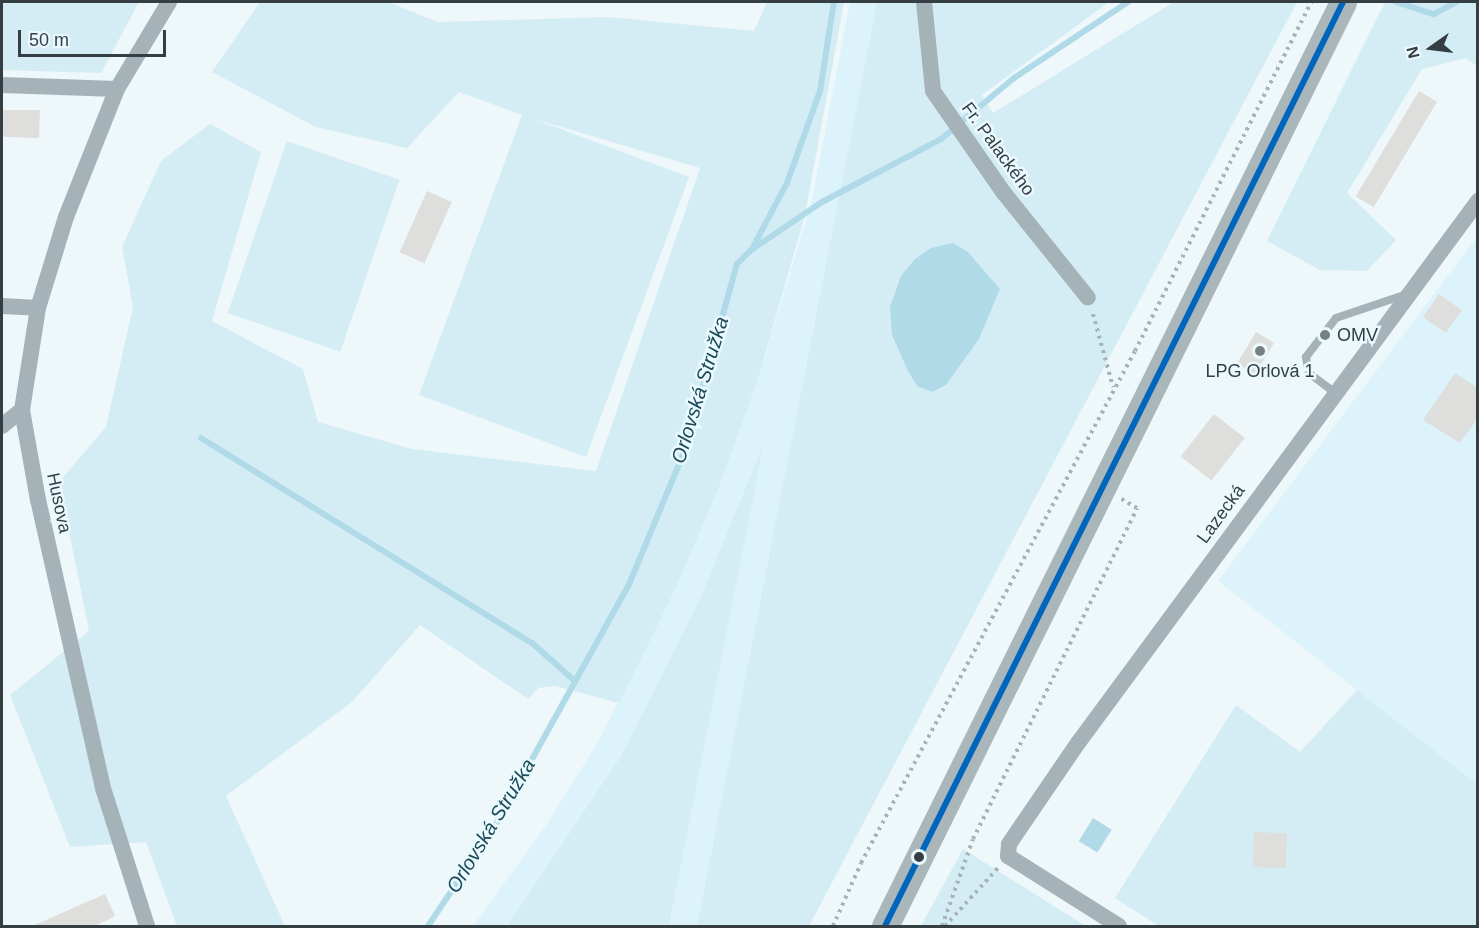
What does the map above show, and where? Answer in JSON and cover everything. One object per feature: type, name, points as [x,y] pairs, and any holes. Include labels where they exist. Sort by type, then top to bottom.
[{"type":"main road","points":[[885,927],[1343,2]]},
{"type":"street","name":"Husova","points":[[147,927],[103,788],[38,501],[22,410],[38,308],[66,217],[117,89],[169,2]]},
{"type":"street","name":"Fr. Palackého","points":[[924,2],[933,91],[1004,193],[1088,298]]},
{"type":"street","points":[[2,85],[117,89]]},
{"type":"street","name":"Lazecká","points":[[1008,856],[1009,844],[1078,742],[1334,392],[1478,201]]},
{"type":"street","points":[[2,306],[38,308]]},
{"type":"street","points":[[2,426],[22,410]]},
{"type":"street","points":[[1008,856],[1119,927]]},
{"type":"lane","points":[[1334,392],[1309,373],[1305,365],[1306,357],[1336,318],[1407,294]]},
{"type":"path","points":[[833,927],[861,863],[1113,388],[1311,2]]},
{"type":"path","points":[[1088,298],[1113,388]]},
{"type":"path","points":[[944,927],[973,839],[1137,508],[1102,486]]},
{"type":"path","points":[[944,927],[1008,856]]},
{"type":"shaded area","points":[[2,2],[139,2],[101,73],[2,70]]},
{"type":"shaded area","points":[[260,2],[388,2],[438,22],[608,17],[754,31],[767,2],[844,2],[805,215],[758,379],[720,485],[676,588],[619,703],[555,686],[538,688],[528,699],[420,625],[352,702],[226,796],[285,926],[177,926],[146,842],[70,847],[10,695],[89,631],[59,482],[106,427],[133,307],[122,247],[161,161],[210,124],[261,152],[212,321],[303,369],[318,422],[412,449],[596,471],[700,168],[534,119],[689,177],[586,457],[419,395],[522,115],[459,92],[407,148],[316,127],[212,72]]},
{"type":"shaded area","points":[[850,2],[877,2],[697,926],[669,926],[762,446],[700,599],[621,756],[507,926],[473,926],[545,827],[598,742],[676,588],[720,485],[758,379],[812,200]]},
{"type":"shaded area","points":[[877,2],[1109,2],[982,95],[993,113],[1174,2],[1297,2],[809,926],[697,926]],"holes":[[[1000,289],[979,339],[946,385],[917,386],[892,335]]]},
{"type":"shaded area","points":[[1385,2],[1477,2],[1477,66],[1466,58],[1422,69],[1347,193],[1396,240],[1367,271],[1320,270],[1267,241]]},
{"type":"shaded area","points":[[287,141],[400,180],[340,352],[228,313]]},
{"type":"shaded area","points":[[1477,237],[1477,784],[1218,581]]},
{"type":"shaded area","points":[[953,243],[968,252],[1000,289],[979,339],[946,385],[932,392],[917,386],[908,371],[892,335],[890,307],[901,276],[915,259],[931,248]]},
{"type":"shaded area","points":[[764,442],[669,926],[507,926],[621,756],[700,599]]},
{"type":"shaded area","points":[[1357,690],[1477,784],[1477,926],[1159,926],[1115,898],[1236,705],[1300,752]]},
{"type":"shaded area","points":[[1093,818],[1112,830],[1097,853],[1079,841]]},
{"type":"shaded area","points":[[963,849],[1086,926],[921,926]]},
{"type":"building","points":[[1419,91],[1437,102],[1374,207],[1356,196]]},
{"type":"building","points":[[2,110],[40,110],[39,138],[5,137],[2,133]]},
{"type":"building","points":[[427,191],[452,202],[424,263],[400,252]]},
{"type":"building","points":[[1439,294],[1462,310],[1446,333],[1423,317]]},
{"type":"building","points":[[1256,332],[1274,343],[1255,375],[1237,364]]},
{"type":"building","points":[[1455,373],[1478,388],[1478,418],[1460,443],[1423,420]]},
{"type":"building","points":[[1214,414],[1245,438],[1211,481],[1181,457]]},
{"type":"building","points":[[1254,832],[1287,833],[1286,868],[1253,867]]},
{"type":"building","points":[[105,894],[115,916],[93,927],[30,927]]},
{"type":"waterway","points":[[752,249],[787,183],[820,91],[834,2]]},
{"type":"waterway","name":"Orlovská Stružka","points":[[428,926],[495,826],[630,582],[685,450],[737,264],[751,250],[822,202],[941,139],[1014,78],[1128,2]]},
{"type":"waterway","points":[[1396,2],[1434,14],[1457,2]]},
{"type":"waterway","points":[[201,438],[532,643],[575,681]]},
{"type":"transit line","points":[[885,926],[1343,2]]},
{"type":"place","name":"OMV","points":[[1325,335]]},
{"type":"place","name":"LPG Orlová 1","points":[[1260,351]]}]
